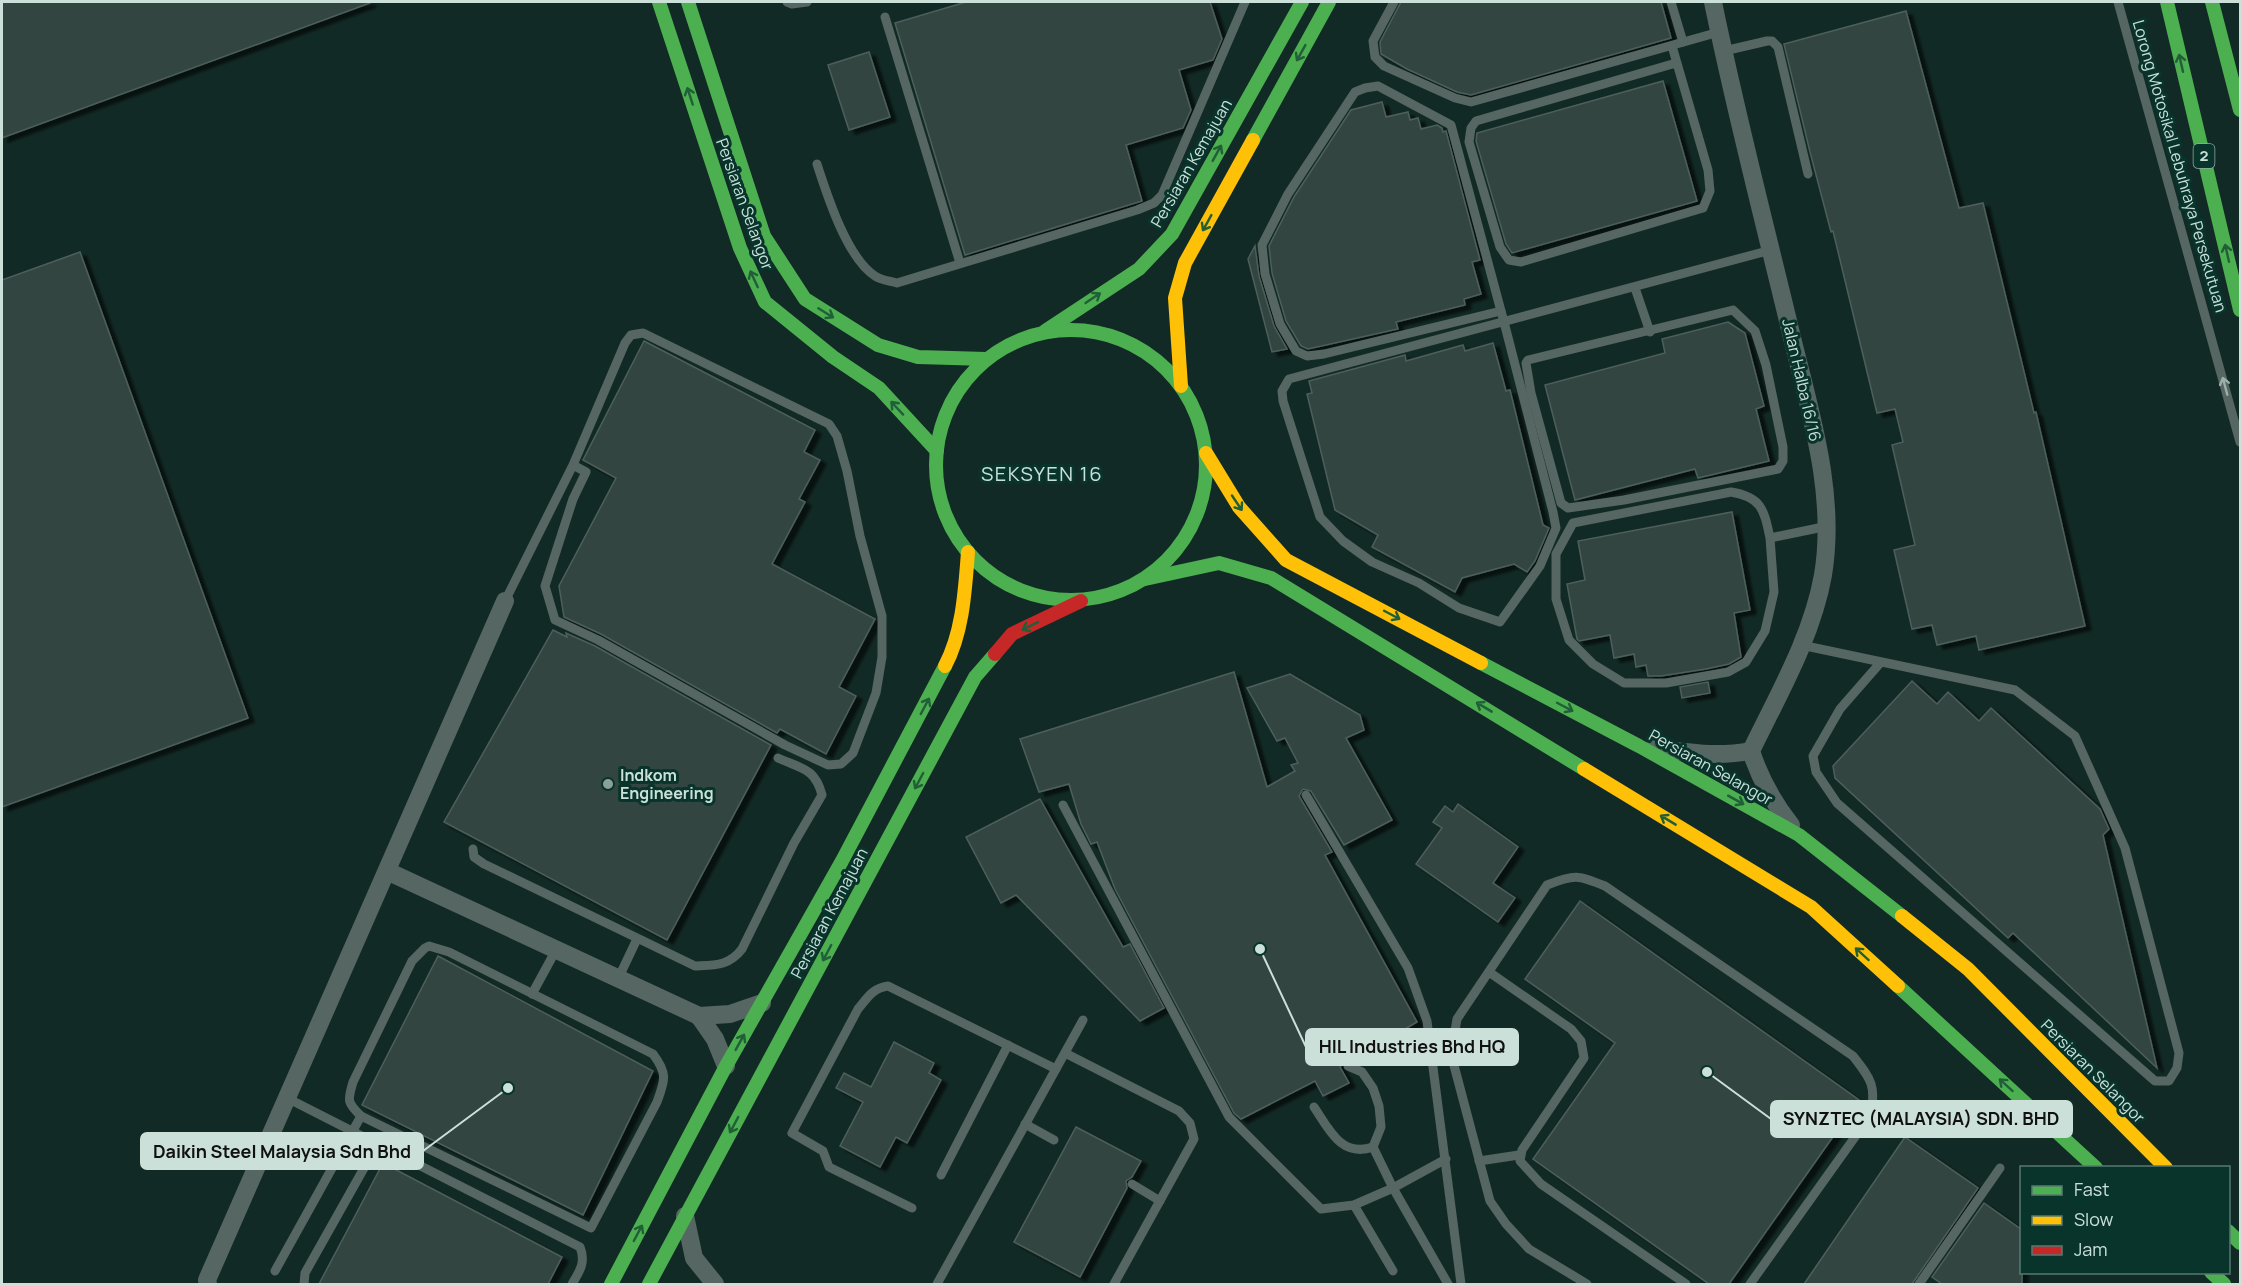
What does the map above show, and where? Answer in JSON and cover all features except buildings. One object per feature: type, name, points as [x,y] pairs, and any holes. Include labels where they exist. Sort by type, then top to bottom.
[{"type":"main road","name":"Persiaran Selangor","points":[[659,2],[740,249],[765,302],[833,357],[879,388],[937,451]]},
{"type":"main road","name":"Persiaran Selangor","points":[[688,2],[764,236],[805,299],[878,345],[918,357],[986,359]]},
{"type":"main road","name":"Persiaran Kemajuan","points":[[1045,331],[1138,269],[1172,234],[1302,2]]},
{"type":"main road","points":[[1181,386],[1175,298],[1185,263],[1329,2]]},
{"type":"main road","name":"2","points":[[2167,2],[2241,310]]},
{"type":"main road","points":[[2212,2],[2240,108]]},
{"type":"main road","points":[[2220,2],[2240,108]]},
{"type":"main road","points":[[1083,330],[1121,339],[1154,358],[1181,386],[1198,418],[1206,453],[1204,490],[1193,525],[1173,555],[1145,579],[1115,594],[1083,600],[1040,597],[1000,580],[968,552],[949,522],[938,487],[937,451],[945,416],[962,385],[986,359],[1014,341],[1045,331],[1083,330]]},
{"type":"main road","name":"Persiaran Selangor","points":[[1206,453],[1239,507],[1286,560],[1639,746],[1799,835],[1968,969],[2165,1166]]},
{"type":"main road","name":"Persiaran Kemajuan","points":[[611,1284],[726,1066],[842,861],[950,657],[963,608],[968,552]]},
{"type":"main road","points":[[1145,579],[1219,564],[1271,578],[1811,907],[2095,1166]]},
{"type":"main road","name":"Persiaran Kemajuan","points":[[648,1284],[975,677],[1012,634],[1083,600]]},
{"type":"main road","points":[[2230,1232],[2241,1243]]},
{"type":"street","name":"Jalan Halba 16/16","points":[[1713,2],[1818,444],[1828,526],[1823,575],[1813,615],[1751,751]]},
{"type":"street","points":[[208,1284],[207,1280],[505,601]]},
{"type":"street","points":[[1639,746],[1725,756],[1751,751],[1759,776],[1774,803],[1799,835]]},
{"type":"street","points":[[387,871],[699,1016],[730,1014],[762,1003]]},
{"type":"street","points":[[699,1016],[715,1039],[726,1066]]},
{"type":"street","points":[[685,1216],[694,1258],[715,1284]]},
{"type":"lane","points":[[787,2],[792,4],[807,2]]},
{"type":"lane","points":[[817,164],[831,207],[859,261],[875,276],[897,283],[1154,203],[1162,195],[1245,2]]},
{"type":"lane","points":[[1394,2],[1373,41],[1375,57],[1384,66],[1455,98],[1470,102],[1719,32]]},
{"type":"lane","points":[[1671,2],[1683,42]]},
{"type":"lane","name":"Lorong Motosikal Lebuhraya Persekutuan","points":[[2118,2],[2241,442]]},
{"type":"lane","points":[[885,17],[960,263]]},
{"type":"lane","points":[[1724,51],[1767,41],[1772,41],[1778,47],[1808,174]]},
{"type":"lane","points":[[1672,46],[1708,170],[1710,191],[1703,208],[1521,262],[1509,260],[1500,247],[1469,142],[1471,128],[1476,121],[1676,63]]},
{"type":"lane","points":[[1501,311],[1324,354],[1307,356],[1296,351],[1280,324],[1265,274],[1262,244],[1288,194],[1355,92],[1365,87],[1378,86],[1452,125],[1504,322],[1556,528],[1540,566],[1500,622],[1459,608],[1419,584],[1372,562],[1343,541],[1320,517],[1295,441],[1282,391],[1289,379],[1504,322],[1635,288],[1771,250]]},
{"type":"lane","points":[[1635,288],[1650,332]]},
{"type":"lane","points":[[1733,310],[1743,318],[1755,332],[1766,365],[1783,447],[1783,461],[1778,469],[1768,472],[1568,508],[1561,502],[1531,393],[1526,363],[1530,359],[1650,332],[1733,310]]},
{"type":"lane","points":[[505,601],[573,465],[625,343],[632,335],[643,333],[829,424],[837,436],[847,471],[860,536],[882,616],[882,657],[876,693],[852,753],[841,764],[828,765],[785,745],[608,646],[555,620],[545,586],[573,499],[586,472],[573,465]]},
{"type":"lane","points":[[1731,492],[1749,495],[1764,511],[1770,538],[1774,592],[1765,631],[1746,662],[1728,672],[1666,683],[1624,683],[1593,664],[1569,640],[1556,599],[1556,554],[1573,523],[1731,492]]},
{"type":"lane","points":[[1770,538],[1828,526]]},
{"type":"lane","points":[[1801,645],[2016,690],[2075,736],[2126,848],[2179,1053],[2177,1068],[2169,1081],[2155,1081],[1837,803],[1816,772],[1812,756],[1840,709],[1881,662]]},
{"type":"lane","points":[[473,849],[474,857],[484,864],[637,939],[695,966],[720,965],[734,959],[742,949],[794,843],[822,795],[818,781],[811,773],[778,758]]},
{"type":"lane","points":[[1306,795],[1408,968],[1427,1021],[1461,1284]]},
{"type":"lane","points":[[1063,805],[1229,1117],[1321,1209],[1354,1205],[1393,1188],[1446,1159]]},
{"type":"lane","points":[[1587,1284],[1529,1249],[1506,1224],[1490,1201],[1451,1053],[1457,1018],[1547,885],[1565,878],[1580,876],[1605,886],[1853,1056],[1874,1087],[1870,1116],[1750,1284]]},
{"type":"lane","points":[[618,979],[637,939]]},
{"type":"lane","points":[[433,946],[449,952],[532,994],[653,1054],[662,1067],[665,1081],[657,1102],[591,1228],[361,1116],[350,1106],[348,1099],[353,1082],[412,961],[425,948],[433,946]]},
{"type":"lane","points":[[532,994],[556,950]]},
{"type":"lane","points":[[1489,972],[1571,1029],[1581,1041],[1584,1058],[1519,1155],[1520,1161],[1541,1184],[1686,1284]]},
{"type":"lane","points":[[912,1208],[828,1167],[823,1151],[792,1133],[858,1009],[872,992],[888,986],[1056,1069]]},
{"type":"lane","points":[[937,1284],[1083,1020]]},
{"type":"lane","points":[[940,1175],[1008,1045]]},
{"type":"lane","points":[[1065,1053],[1179,1111],[1190,1123],[1194,1139],[1114,1284]]},
{"type":"lane","points":[[1348,1066],[1362,1072],[1373,1088],[1382,1127],[1373,1148],[1393,1188],[1448,1284]]},
{"type":"lane","points":[[287,1098],[352,1133],[580,1246],[583,1254],[582,1267],[572,1284]]},
{"type":"lane","points":[[1314,1107],[1340,1144],[1364,1150],[1373,1148]]},
{"type":"lane","points":[[275,1271],[361,1116]]},
{"type":"lane","points":[[1026,1124],[1054,1140]]},
{"type":"lane","points":[[304,1284],[305,1273],[377,1145]]},
{"type":"lane","points":[[1479,1161],[1519,1155]]},
{"type":"lane","points":[[1919,1284],[2000,1168]]},
{"type":"lane","points":[[1132,1185],[1160,1201]]},
{"type":"lane","points":[[1354,1205],[1392,1271]]},
{"type":"traffic: fast","points":[[659,2],[740,248],[765,302],[833,357],[879,388],[937,451]]},
{"type":"traffic: fast","points":[[688,2],[764,236],[805,299],[878,345],[918,357],[986,359]]},
{"type":"traffic: fast","points":[[1045,331],[1139,269],[1172,234],[1302,2]]},
{"type":"traffic: fast","points":[[1253,140],[1329,2]]},
{"type":"traffic: fast","points":[[2167,2],[2240,310]]},
{"type":"traffic: fast","points":[[2212,2],[2240,110]]},
{"type":"traffic: fast","points":[[1071,330],[1097,333],[1123,340],[1146,353],[1166,370],[1183,390],[1196,413],[1203,439],[1206,465],[1203,491],[1196,517],[1183,540],[1166,560],[1146,577],[1123,590],[1097,597],[1071,600],[1045,597],[1019,590],[996,577],[976,560],[959,540],[946,517],[939,491],[936,465],[939,439],[946,413],[959,390],[976,370],[996,353],[1019,340],[1045,333],[1071,330]]},
{"type":"traffic: fast","points":[[1145,579],[1219,563],[1271,578],[1584,769]]},
{"type":"traffic: fast","points":[[649,1284],[975,677],[995,654]]},
{"type":"traffic: fast","points":[[1481,663],[1639,746],[1799,835],[1902,916]]},
{"type":"traffic: fast","points":[[611,1284],[726,1066],[842,861],[945,666]]},
{"type":"traffic: fast","points":[[1898,986],[2094,1166]]},
{"type":"traffic: fast","points":[[2230,1233],[2240,1243]]},
{"type":"traffic: fast","points":[[2213,1274],[2224,1284]]},
{"type":"traffic: slow","points":[[1181,386],[1175,298],[1185,263],[1253,140]]},
{"type":"traffic: slow","points":[[1206,453],[1239,507],[1286,560],[1481,663]]},
{"type":"traffic: slow","points":[[945,666],[959,625],[968,552]]},
{"type":"traffic: slow","points":[[1584,769],[1811,907],[1898,986]]},
{"type":"traffic: slow","points":[[1902,916],[1968,969],[2164,1166]]},
{"type":"traffic: jam","points":[[995,654],[1012,634],[1081,601]]},
{"type":"place","name":"Indkom Engineering","points":[[608,784]]},
{"type":"place","name":"HIL Industries Bhd HQ","points":[[1260,949]]},
{"type":"place","name":"SYNZTEC (MALAYSIA) SDN. BHD","points":[[1707,1072]]},
{"type":"place","name":"Daikin Steel Malaysia Sdn Bhd","points":[[508,1088]]},
{"type":"district","name":"SEKSYEN 16","points":[[1042,474]]}]
